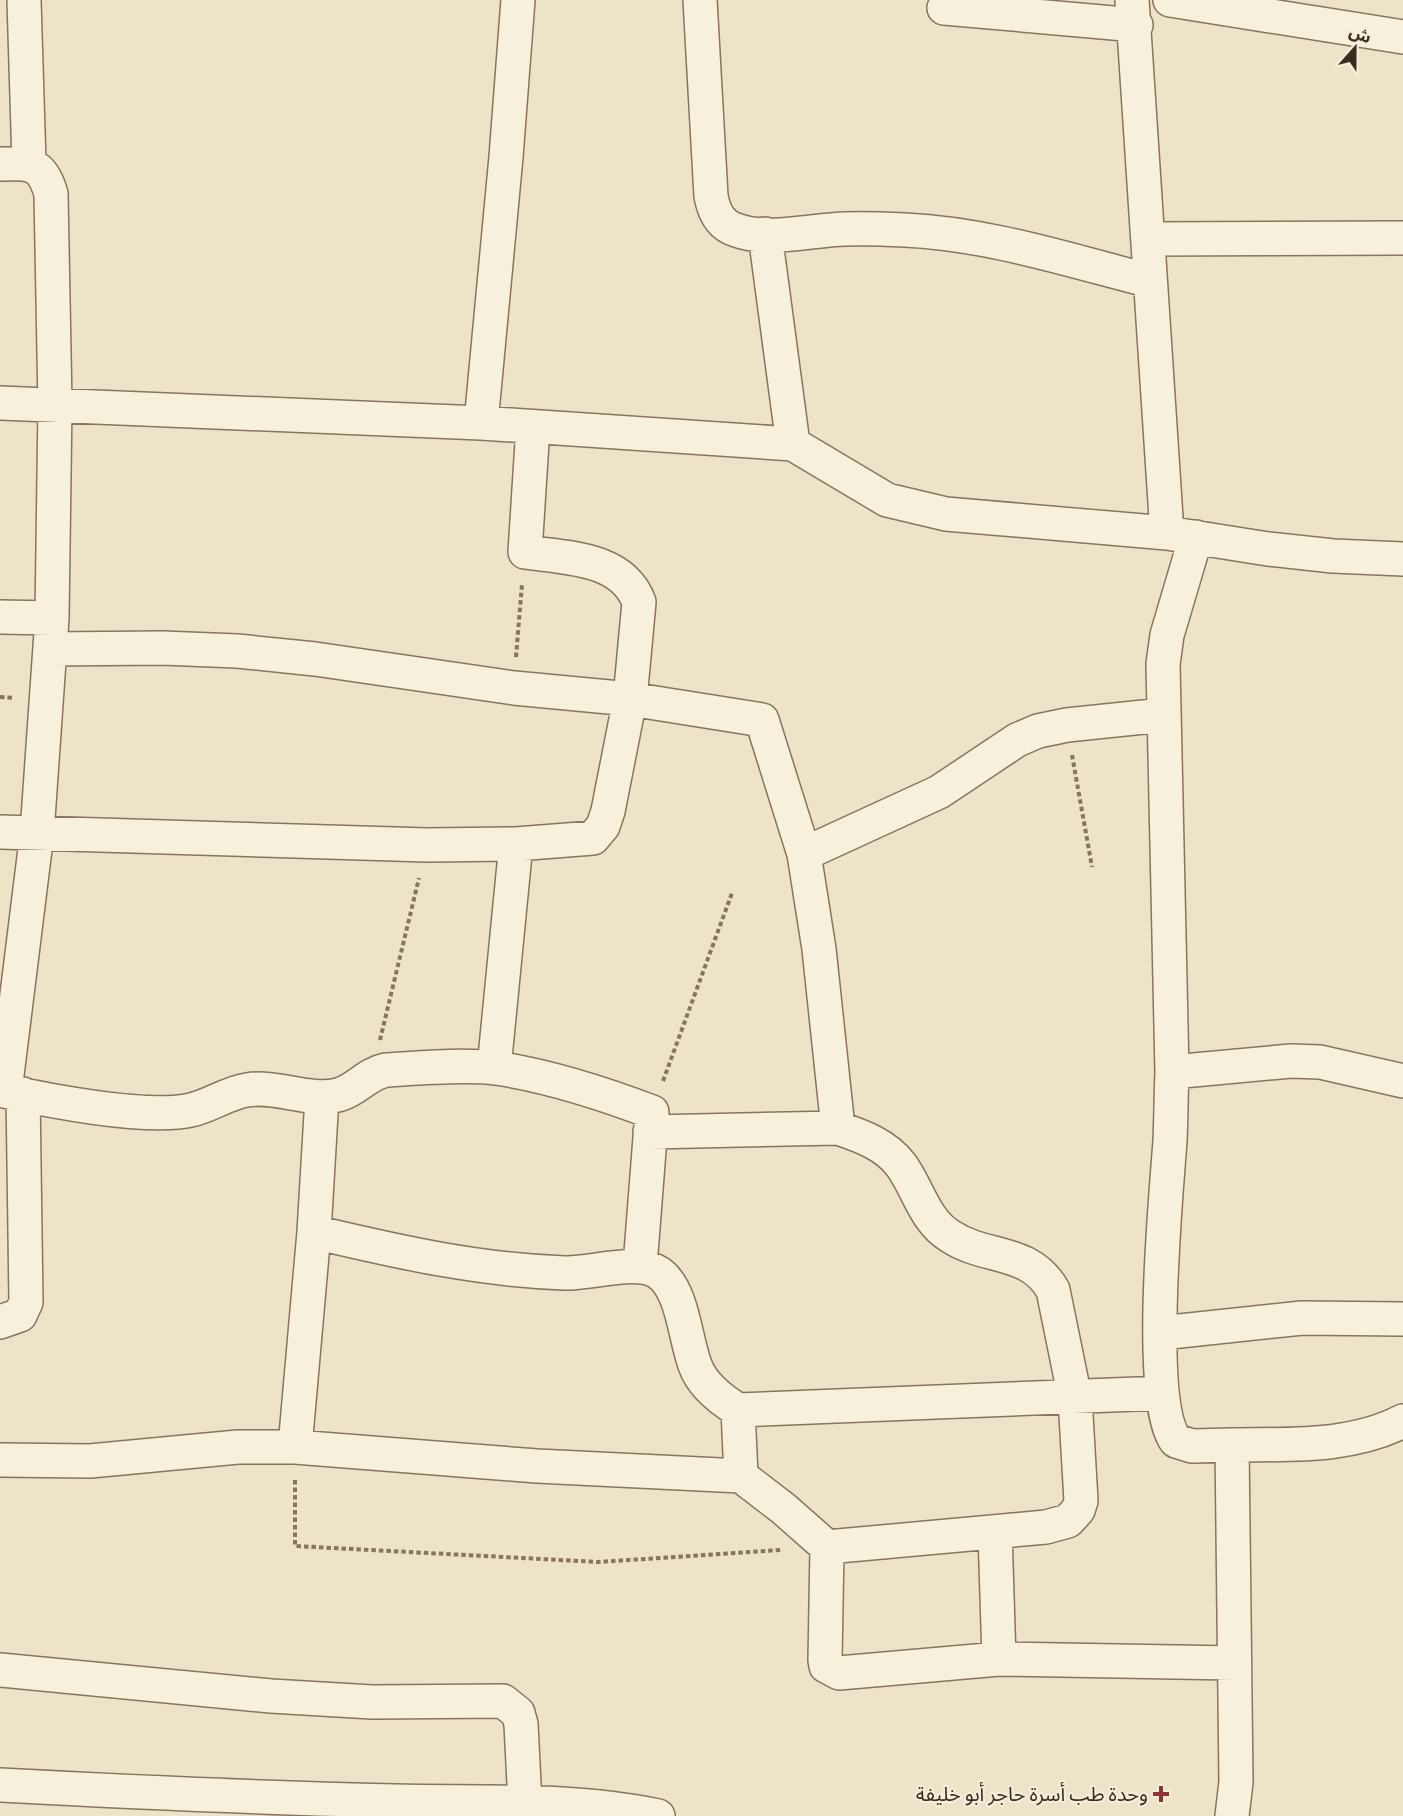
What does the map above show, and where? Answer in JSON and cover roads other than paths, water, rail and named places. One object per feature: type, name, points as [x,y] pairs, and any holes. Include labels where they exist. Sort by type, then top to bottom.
[{"type":"street","points":[[0,1322],[20,1315],[26,1302],[9,1091],[37,833],[51,634],[55,405],[51,194],[47,180],[40,170],[15,164],[24,0]]},
{"type":"street","points":[[481,423],[518,0]]},
{"type":"street","points":[[700,0],[713,207],[718,218],[734,230],[765,234],[846,229],[962,234],[1019,246],[1150,281]]},
{"type":"street","points":[[1170,0],[1403,37]]},
{"type":"street","points":[[944,8],[1134,12],[1150,281],[1182,535],[1163,664],[1163,715],[1168,792],[1172,1072],[1170,1138],[1163,1221],[1161,1333],[1162,1393],[1167,1426],[1176,1441],[1192,1446],[1312,1444],[1358,1438],[1403,1421]]},
{"type":"street","points":[[765,234],[793,444]]},
{"type":"street","points":[[1149,239],[1403,238]]},
{"type":"street","points":[[0,403],[481,423],[793,444],[887,500],[917,509],[946,514],[1182,535],[1279,550],[1403,559]]},
{"type":"street","points":[[0,832],[427,845],[516,844],[593,838],[603,826],[630,699],[639,602],[635,590],[621,576],[607,567],[525,552],[533,427]]},
{"type":"street","points":[[0,617],[51,634],[162,648],[237,651],[398,669],[514,688],[630,699],[762,720],[804,854],[819,949],[838,1128]]},
{"type":"street","points":[[804,854],[939,792],[1017,740],[1067,725],[1163,715]]},
{"type":"street","points":[[494,1068],[516,844]]},
{"type":"street","points":[[1172,1072],[1291,1061],[1320,1062],[1403,1081]]},
{"type":"street","points":[[0,1460],[90,1461],[238,1447],[295,1447],[537,1466],[741,1476],[784,1509],[827,1547],[995,1533],[1068,1521],[1078,1510],[1081,1501],[1075,1398],[1053,1290],[1035,1266],[966,1246],[947,1235],[930,1218],[900,1163],[884,1148],[867,1138],[838,1128],[651,1122],[612,1097],[537,1076],[494,1068],[400,1069],[372,1073],[339,1095],[322,1097],[268,1089],[246,1090],[191,1110],[166,1113],[132,1111],[9,1091]]},
{"type":"street","points":[[295,1447],[314,1232],[322,1097]]},
{"type":"street","points":[[640,1266],[651,1122]]},
{"type":"street","points":[[314,1232],[421,1257],[520,1271],[575,1273],[640,1266],[658,1273],[672,1289],[695,1366],[716,1394],[738,1410],[1162,1393]]},
{"type":"street","points":[[1161,1333],[1302,1318],[1403,1319]]},
{"type":"street","points":[[738,1410],[741,1476]]},
{"type":"street","points":[[1232,1445],[1236,1782],[1232,1816]]},
{"type":"street","points":[[995,1533],[999,1659]]},
{"type":"street","points":[[827,1547],[825,1660],[831,1670],[848,1673],[999,1659],[1234,1663]]},
{"type":"street","points":[[0,1670],[271,1696],[372,1702],[503,1701],[518,1713],[521,1724],[525,1804]]},
{"type":"street","points":[[0,1785],[199,1796],[525,1804],[623,1809],[658,1816]]},
{"type":"place","name":"وحدة طب أسرة حاجر أبو خليفة","points":[[1161,1794]]}]
